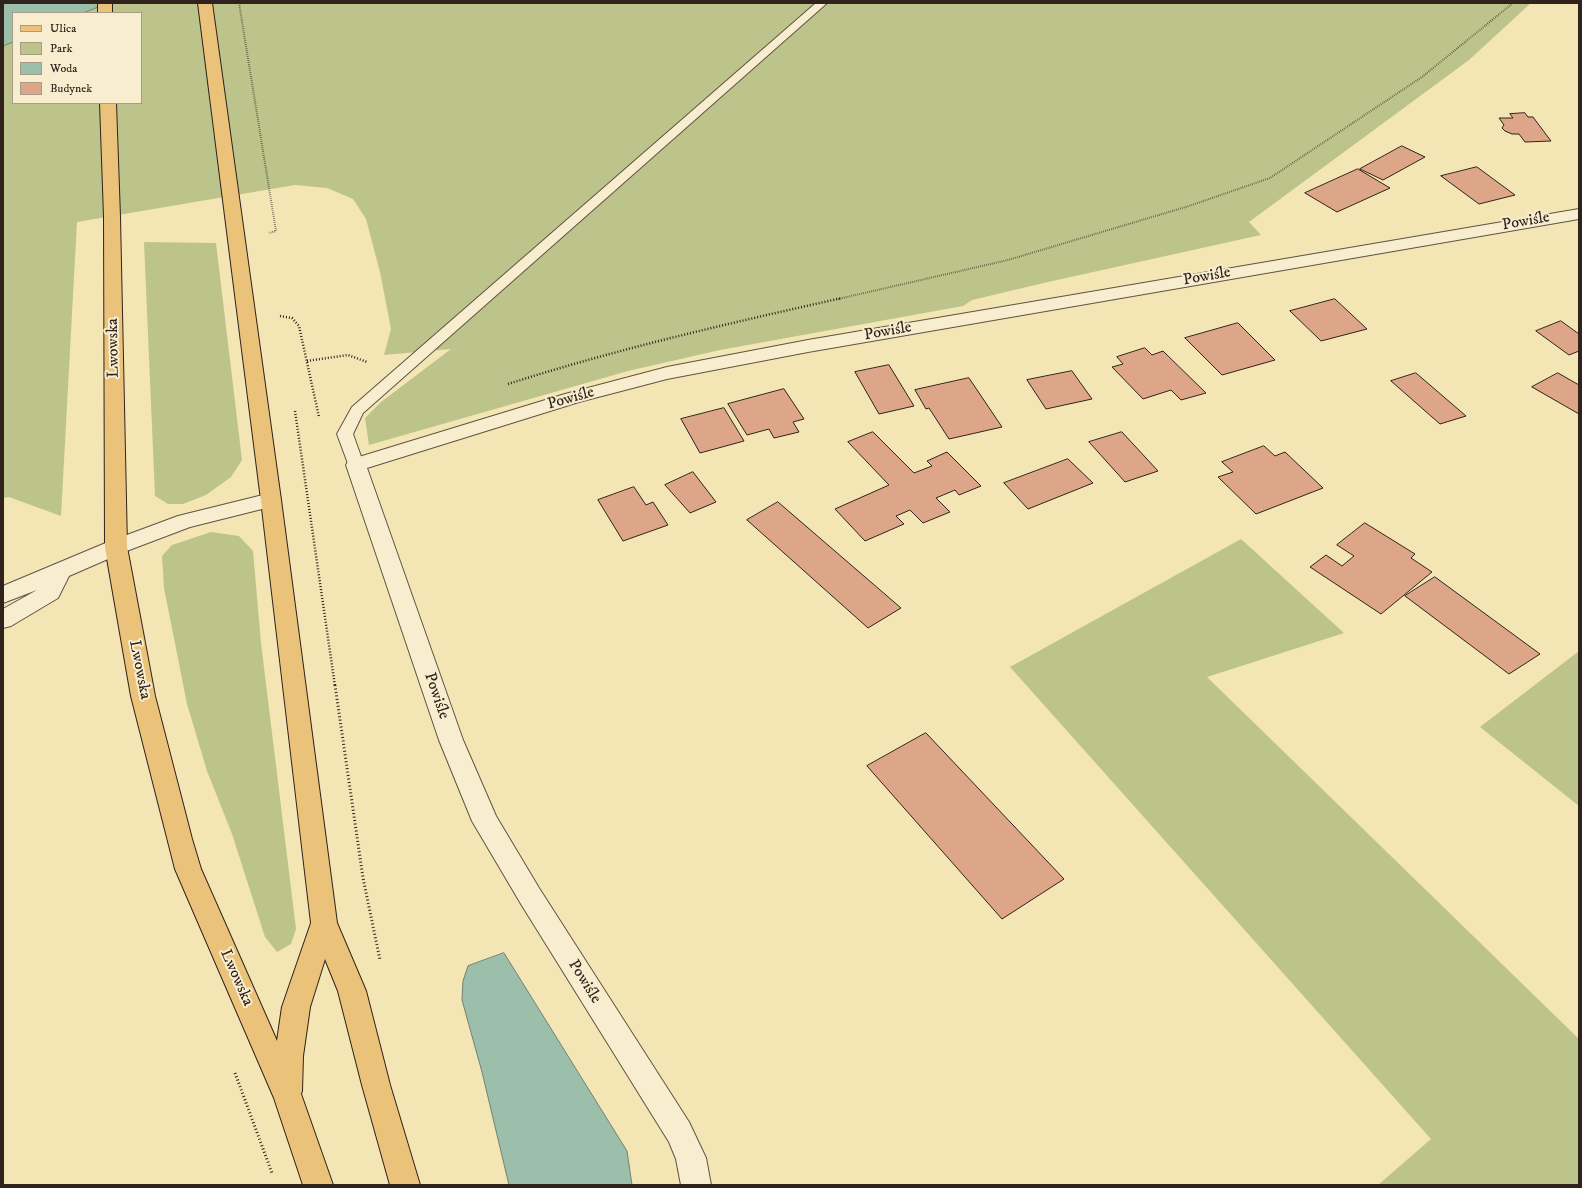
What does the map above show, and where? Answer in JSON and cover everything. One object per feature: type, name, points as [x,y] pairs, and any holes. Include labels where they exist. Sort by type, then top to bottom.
[{"type":"main road","name":"Lwowska","points":[[205,3],[272,500],[324,924],[352,991],[376,1084],[405,1185]]},
{"type":"main road","name":"Lwowska","points":[[108,104],[112,217],[116,547],[143,696],[188,869],[288,1098],[318,1185]]},
{"type":"main road","name":"Lwowska","points":[[288,1098],[289,1056],[296,1007],[324,924]]},
{"type":"street","name":"Powiśle","points":[[696,1185],[690,1158],[680,1132],[530,896],[485,821],[451,740],[356,465],[572,398],[667,373],[808,346],[1579,214]]},
{"type":"street","points":[[3,596],[62,569],[184,522],[272,500]]},
{"type":"street","points":[[3,620],[50,592],[62,569]]},
{"type":"lane","points":[[356,465],[345,434],[357,410],[822,3]]},
{"type":"path","points":[[239,3],[276,231],[269,233]]},
{"type":"path","points":[[504,385],[564,366],[758,317],[1008,260],[1189,206],[1270,178],[1422,77],[1513,3]]},
{"type":"path","points":[[282,324],[280,316],[292,318],[299,326],[307,362],[348,355],[397,374]]},
{"type":"path","points":[[294,403],[363,878],[381,963]]},
{"type":"green space","points":[[108,3],[1531,3],[1469,60],[1249,222],[1261,235],[972,300],[963,306],[720,350],[628,371],[369,445],[365,418],[381,402],[451,349],[384,355],[391,329],[380,272],[366,219],[353,199],[327,188],[295,185],[77,222],[61,516],[9,497],[3,498],[3,46],[12,42],[12,104],[142,104],[142,12],[86,12]]},
{"type":"green space","points":[[144,242],[216,243],[242,460],[231,477],[206,495],[183,504],[168,504],[155,496]]},
{"type":"green space","points":[[211,532],[239,536],[253,551],[261,643],[296,929],[291,944],[277,952],[265,937],[232,834],[207,771],[187,704],[164,588],[162,556],[172,545]]},
{"type":"green space","points":[[1241,539],[1344,633],[1207,677],[1579,1039],[1579,1185],[1378,1185],[1431,1139],[1010,667]]},
{"type":"green space","points":[[1579,651],[1579,806],[1480,727]]},
{"type":"water","points":[[3,3],[108,3],[86,12],[12,12],[12,42],[3,46]]},
{"type":"water","points":[[504,953],[627,1151],[632,1185],[509,1185],[482,1072],[462,1000],[463,981],[468,966]]},
{"type":"building","points":[[1525,113],[1528,117],[1533,117],[1551,141],[1525,142],[1519,134],[1512,134],[1502,128],[1504,125],[1499,118],[1513,118],[1510,114]]},
{"type":"building","points":[[1402,146],[1425,157],[1383,180],[1360,169]]},
{"type":"building","points":[[1477,167],[1515,195],[1479,204],[1441,176]]},
{"type":"building","points":[[1358,169],[1390,188],[1337,212],[1305,193]]},
{"type":"building","points":[[1335,299],[1367,329],[1321,341],[1290,311]]},
{"type":"building","points":[[1561,321],[1579,334],[1579,351],[1569,355],[1536,331]]},
{"type":"building","points":[[1238,323],[1275,360],[1222,375],[1185,338]]},
{"type":"building","points":[[1145,348],[1152,355],[1163,351],[1206,393],[1181,400],[1171,390],[1143,399],[1112,367],[1123,364],[1117,357]]},
{"type":"building","points":[[889,365],[914,406],[879,414],[855,372]]},
{"type":"building","points":[[1072,371],[1092,399],[1046,409],[1027,380]]},
{"type":"building","points":[[1416,373],[1466,416],[1440,424],[1391,381]]},
{"type":"building","points":[[1558,373],[1579,385],[1579,414],[1532,387]]},
{"type":"building","points":[[969,378],[1002,427],[949,439],[929,408],[926,409],[915,390]]},
{"type":"building","points":[[784,389],[804,419],[793,422],[799,432],[774,438],[769,429],[747,435],[728,404]]},
{"type":"building","points":[[724,408],[744,441],[700,453],[681,419]]},
{"type":"building","points":[[873,432],[914,473],[932,466],[927,461],[947,452],[981,486],[959,495],[955,490],[936,498],[950,512],[923,523],[910,510],[896,516],[904,524],[865,541],[835,509],[889,485],[848,442]]},
{"type":"building","points":[[1122,432],[1158,471],[1125,482],[1089,442]]},
{"type":"building","points":[[1264,446],[1275,456],[1285,452],[1323,488],[1256,514],[1218,477],[1233,472],[1222,462]]},
{"type":"building","points":[[1068,459],[1093,483],[1028,509],[1004,483]]},
{"type":"building","points":[[693,472],[716,502],[690,513],[665,485]]},
{"type":"building","points":[[634,487],[646,505],[653,502],[668,525],[623,541],[598,500]]},
{"type":"building","points":[[778,502],[901,608],[868,628],[747,520]]},
{"type":"building","points":[[1365,523],[1415,554],[1411,558],[1432,572],[1381,614],[1310,567],[1326,555],[1342,566],[1354,556],[1337,545]]},
{"type":"building","points":[[1435,577],[1540,654],[1509,674],[1405,596]]},
{"type":"building","points":[[926,733],[1064,879],[1002,919],[867,766]]}]
